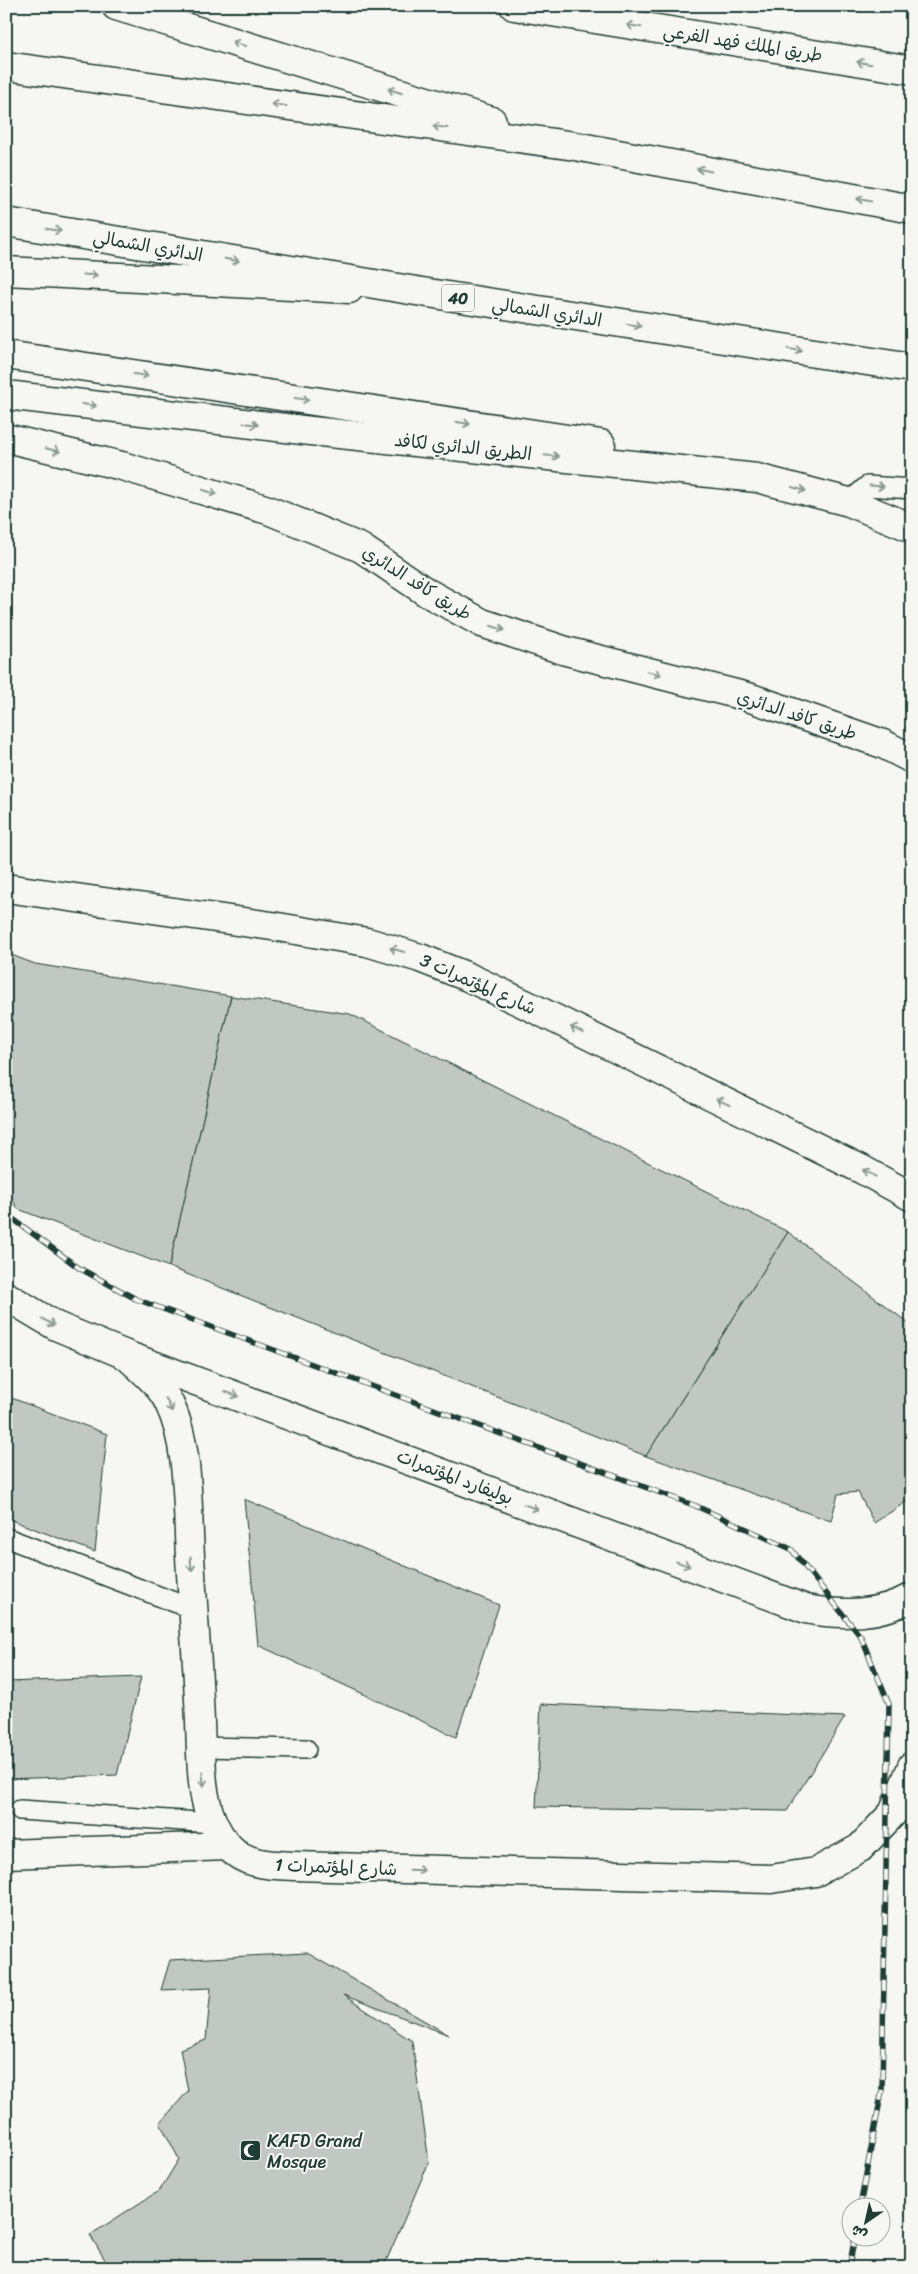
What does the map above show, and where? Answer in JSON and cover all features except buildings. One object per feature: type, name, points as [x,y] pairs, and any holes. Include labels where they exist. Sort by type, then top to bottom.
[{"type":"main road","points":[[116,6],[575,146]]},
{"type":"main road","name":"طريق الملك فهد الفرعي","points":[[514,6],[912,70]]},
{"type":"main road","points":[[6,60],[60,75]]},
{"type":"main road","points":[[6,66],[575,146],[912,209]]},
{"type":"main road","name":"الدائري الشمالي","points":[[6,222],[428,294],[912,368]]},
{"type":"main road","points":[[6,271],[428,294]]},
{"type":"main road","points":[[6,355],[640,449],[757,478]]},
{"type":"main road","name":"الطريق الدائري لكافد","points":[[6,395],[311,431],[757,478],[849,502],[912,528]]},
{"type":"main road","name":"طريق كافد الدائري","points":[[6,438],[122,466],[268,510],[361,548],[426,592],[482,623],[566,651],[748,697],[883,744],[912,759]]},
{"type":"main road","name":"شارع المؤتمرات 3","points":[[6,888],[272,926],[367,942],[420,958],[451,969],[529,1006],[861,1169],[912,1197]]},
{"type":"main road","name":"بوليفارد المؤتمرات","points":[[8,1299],[56,1326],[126,1355],[806,1609],[831,1614],[861,1612],[883,1608],[912,1597]]},
{"type":"main road","name":"شارع المؤتمرات 1","points":[[126,1355],[154,1382],[169,1401],[176,1420],[184,1465],[195,1610],[204,1792],[213,1823],[228,1846],[246,1860],[264,1864],[771,1879],[816,1872],[860,1848],[893,1813],[912,1766]]},
{"type":"main road","points":[[6,1854],[228,1846]]},
{"type":"lane","points":[[849,502],[867,486],[912,488]]},
{"type":"lane","points":[[7,1538],[195,1610]]},
{"type":"lane","points":[[201,1747],[306,1749]]},
{"type":"lane","points":[[20,1810],[213,1823]]},
{"type":"railway","points":[[6,1211],[13,1219],[79,1268],[136,1299],[696,1506],[791,1549],[861,1637],[889,1704],[882,2090],[862,2196]]},
{"type":"railway","points":[[849,2268],[853,2246]]},
{"type":"place","name":"KAFD Grand Mosque","points":[[251,2151]]}]
